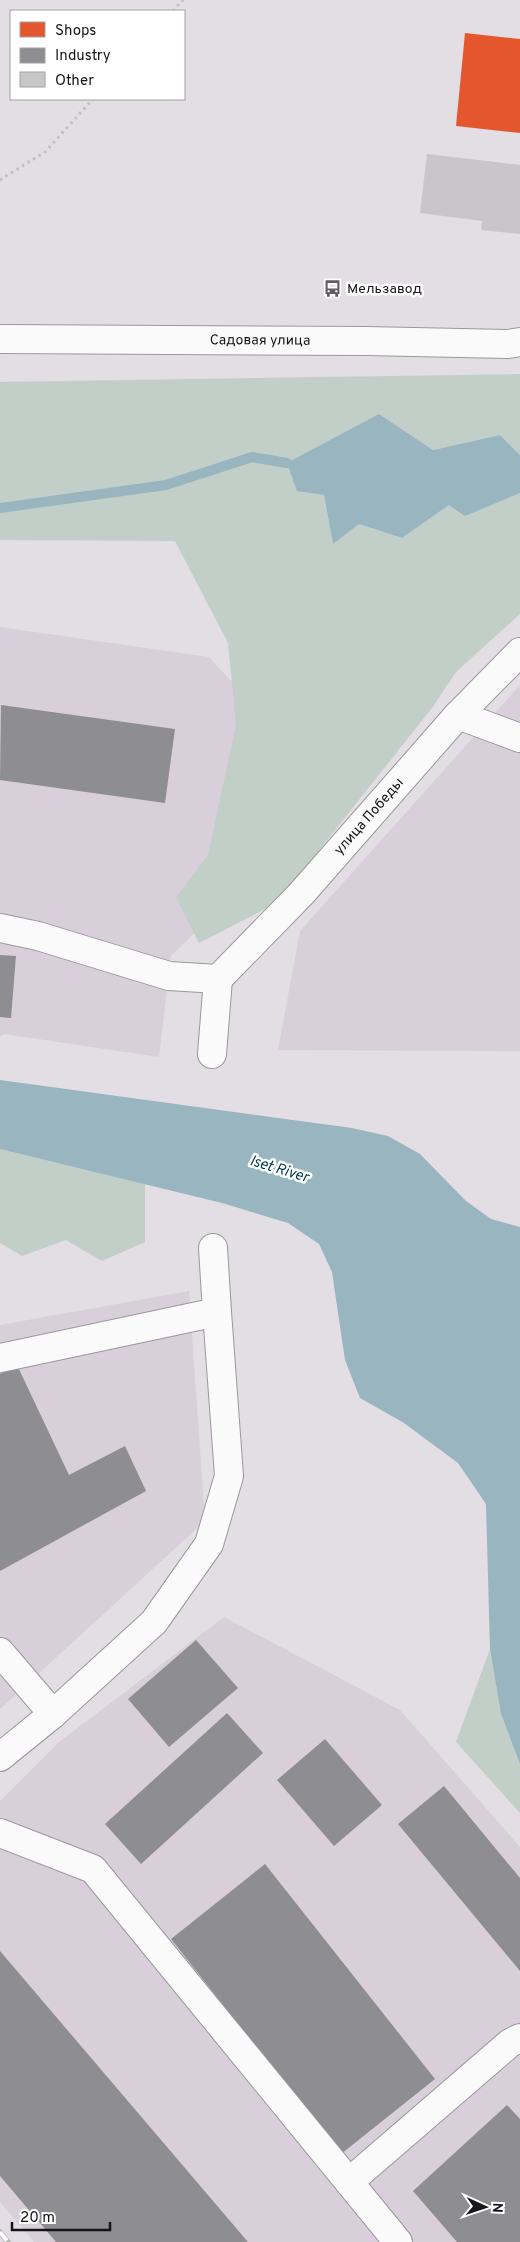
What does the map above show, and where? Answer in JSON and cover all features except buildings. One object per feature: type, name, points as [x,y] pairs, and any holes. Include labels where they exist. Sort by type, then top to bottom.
[{"type":"main road","name":"Садовая улица","points":[[0,338],[508,344],[520,342]]},
{"type":"main road","name":"улица Победы","points":[[218,979],[301,894],[458,714],[520,652]]},
{"type":"main road","points":[[458,714],[520,738]]},
{"type":"main road","points":[[0,928],[38,936],[169,976],[218,979],[212,1054]]},
{"type":"main road","points":[[0,1757],[53,1714],[154,1622],[209,1544],[229,1476],[213,1248]]},
{"type":"main road","points":[[0,1358],[217,1312]]},
{"type":"main road","points":[[0,1652],[53,1714]]},
{"type":"main road","points":[[0,1833],[93,1870],[398,2242]]},
{"type":"main road","points":[[349,2182],[510,2043],[520,2038]]},
{"type":"path","points":[[174,10],[183,0]]},
{"type":"path","points":[[0,180],[45,152],[92,100]]},
{"type":"shaded area","points":[[520,374],[520,455],[500,435],[433,450],[379,414],[324,495],[333,544],[359,524],[402,538],[449,505],[520,493],[520,614],[456,672],[432,708],[277,903],[199,943],[176,897],[208,855],[236,725],[228,643],[175,541],[0,540],[0,382]]},
{"type":"shaded area","points":[[0,627],[209,657],[342,802],[212,916],[171,956],[159,1057],[4,1034],[0,1036]]},
{"type":"shaded area","points":[[520,685],[520,1051],[278,1050],[300,931]]},
{"type":"shaded area","points":[[0,1149],[145,1184],[145,1242],[102,1261],[66,1240],[22,1256],[0,1243]]},
{"type":"shaded area","points":[[189,1291],[205,1521],[0,1709],[0,1325]]},
{"type":"shaded area","points":[[224,1617],[400,1710],[520,1847],[520,2242],[34,2242],[0,2202],[0,1801],[59,1742]]},
{"type":"shaded area","points":[[490,1649],[501,1714],[520,1764],[520,1813],[456,1742]]},
{"type":"water","points":[[379,414],[433,450],[500,435],[520,455],[520,493],[465,516],[449,505],[402,538],[359,524],[333,544],[324,495],[297,491],[287,463]]},
{"type":"water","name":"Iset River","points":[[0,1080],[352,1128],[388,1136],[420,1154],[466,1201],[491,1219],[520,1227],[520,1764],[501,1714],[490,1649],[486,1504],[458,1463],[404,1423],[360,1398],[345,1360],[332,1272],[319,1244],[288,1223],[222,1203],[0,1149]]},
{"type":"waterway","points":[[0,508],[166,485],[252,457],[287,463]]},
{"type":"railway","points":[[0,2232],[8,2242]]},
{"type":"place","name":"Мельзавод","points":[[333,289]]}]
